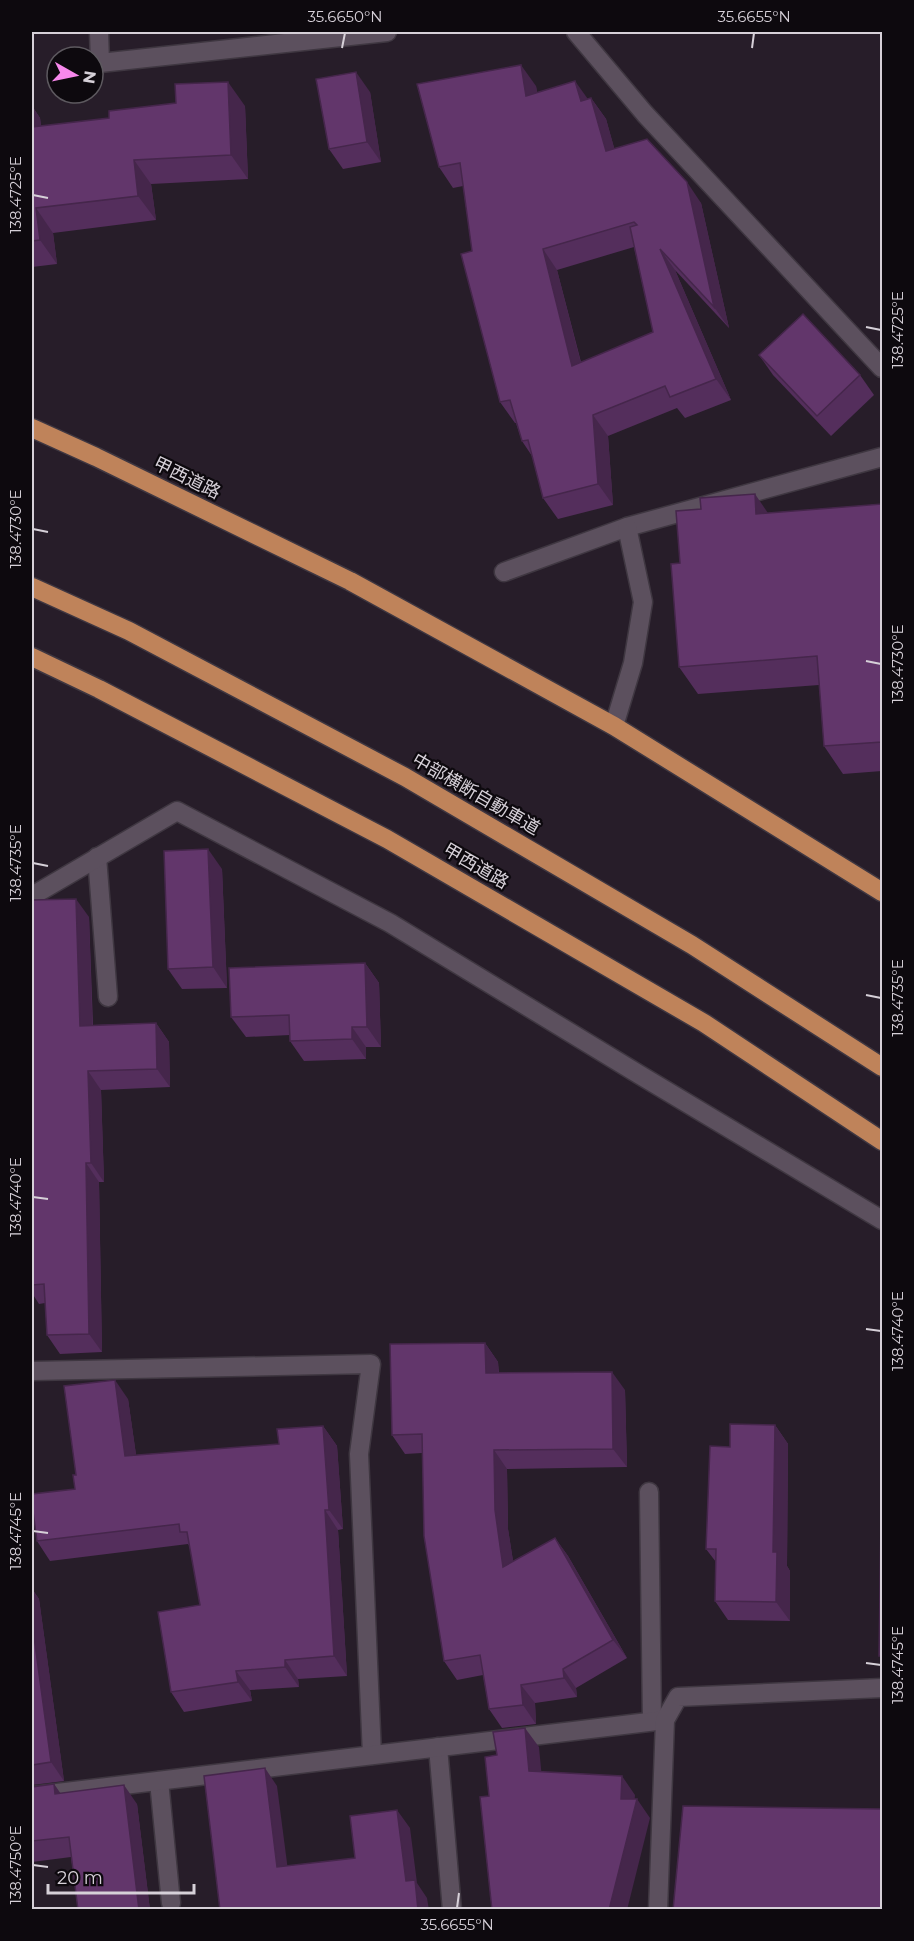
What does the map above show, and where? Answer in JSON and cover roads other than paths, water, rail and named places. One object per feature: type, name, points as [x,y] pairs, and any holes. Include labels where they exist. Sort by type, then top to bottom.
[{"type":"highway","name":"甲西道路","points":[[32,428],[350,582],[614,726],[882,892]]},
{"type":"highway","name":"中部横断自動車道","points":[[32,587],[129,631],[405,777],[692,945],[882,1067]]},
{"type":"highway","name":"甲西道路","points":[[32,657],[99,689],[387,839],[704,1023],[882,1142]]},
{"type":"street","points":[[99,32],[100,63],[387,32]]},
{"type":"street","points":[[576,32],[645,114],[882,368]]},
{"type":"street","points":[[504,572],[627,527],[882,457]]},
{"type":"street","points":[[614,726],[633,663],[643,602],[627,527]]},
{"type":"street","points":[[32,896],[177,811],[390,922],[640,1076],[882,1220]]},
{"type":"street","points":[[97,857],[108,997]]},
{"type":"street","points":[[32,1371],[371,1364],[359,1454],[372,1755]]},
{"type":"street","points":[[649,1492],[658,1720],[658,1910]]},
{"type":"street","points":[[32,1796],[658,1720],[678,1696],[882,1688]]},
{"type":"street","points":[[438,1747],[452,1910]]},
{"type":"street","points":[[159,1781],[171,1903]]}]
